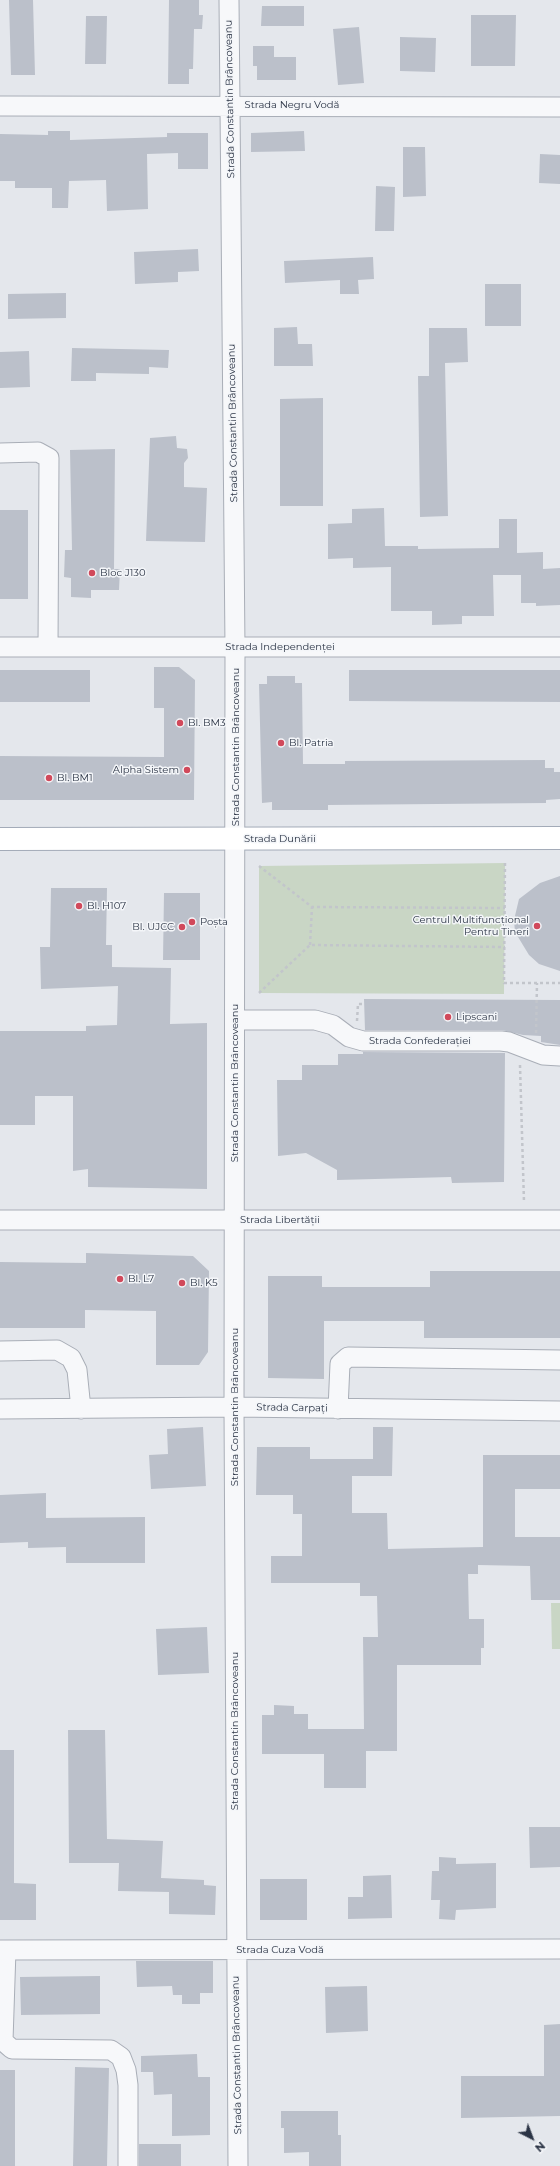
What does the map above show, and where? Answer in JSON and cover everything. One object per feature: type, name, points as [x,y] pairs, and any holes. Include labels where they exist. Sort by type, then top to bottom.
[{"type":"main road","name":"Strada Dunării","points":[[0,840],[560,838]]},
{"type":"street","name":"Strada Constantin Brâncoveanu","points":[[230,0],[236,839],[234,1407],[238,2166]]},
{"type":"street","name":"Strada Negru Vodă","points":[[0,106],[230,105],[560,107]]},
{"type":"street","points":[[0,453],[38,452],[49,458],[48,647]]},
{"type":"street","name":"Strada Independenței","points":[[0,647],[560,647]]},
{"type":"street","name":"Strada Confederației","points":[[236,1020],[325,1022],[333,1025],[349,1036],[363,1041],[501,1041],[528,1050],[560,1056]]},
{"type":"street","name":"Strada Libertății","points":[[0,1220],[560,1220]]},
{"type":"street","points":[[0,1351],[57,1350],[71,1358],[76,1370],[81,1409]]},
{"type":"street","points":[[338,1409],[340,1364],[348,1357],[560,1360]]},
{"type":"street","name":"Strada Carpați","points":[[0,1409],[234,1407],[560,1411]]},
{"type":"street","name":"Strada Cuza Vodă","points":[[3,1950],[560,1949]]},
{"type":"street","points":[[3,1950],[1,2042],[12,2049],[111,2050],[121,2057],[126,2070],[128,2084],[128,2166]]},
{"type":"path","points":[[505,863],[504,983],[560,983]]},
{"type":"path","points":[[259,866],[312,907],[505,908]]},
{"type":"path","points":[[260,993],[310,945],[312,907]]},
{"type":"path","points":[[310,945],[505,947]]},
{"type":"path","points":[[525,1220],[528,1050],[536,1029],[537,983]]},
{"type":"path","points":[[358,1004],[364,1004]]},
{"type":"path","points":[[536,1013],[541,1013]]},
{"type":"green space","points":[[505,863],[504,994],[259,993],[259,866]]},
{"type":"green space","points":[[551,1603],[560,1603],[560,1649],[552,1649]]},
{"type":"building","points":[[9,0],[33,0],[35,75],[11,75]]},
{"type":"building","points":[[169,0],[199,0],[199,15],[203,15],[202,29],[194,29],[193,69],[189,69],[189,84],[168,84]]},
{"type":"building","points":[[262,6],[304,6],[304,26],[261,26]]},
{"type":"building","points":[[471,15],[516,15],[515,66],[471,66]]},
{"type":"building","points":[[86,16],[107,16],[106,64],[85,64]]},
{"type":"building","points":[[359,27],[364,83],[338,85],[333,29]]},
{"type":"building","points":[[400,37],[436,38],[435,72],[400,71]]},
{"type":"building","points":[[253,46],[274,46],[274,57],[296,57],[296,80],[257,80],[257,66],[253,66]]},
{"type":"building","points":[[48,131],[70,131],[70,140],[167,137],[167,133],[208,133],[208,169],[178,169],[178,153],[147,154],[148,209],[107,211],[106,180],[69,181],[68,208],[52,208],[52,188],[15,188],[15,181],[0,181],[0,134],[48,135]]},
{"type":"building","points":[[304,131],[305,151],[251,152],[251,133]]},
{"type":"building","points":[[403,147],[425,147],[426,196],[403,197]]},
{"type":"building","points":[[540,154],[560,155],[560,184],[539,183]]},
{"type":"building","points":[[376,186],[395,187],[394,231],[375,231]]},
{"type":"building","points":[[198,249],[199,271],[178,272],[178,282],[135,284],[134,252]]},
{"type":"building","points":[[373,257],[374,279],[358,280],[359,294],[340,294],[340,280],[285,283],[284,261]]},
{"type":"building","points":[[485,284],[521,284],[521,326],[485,326]]},
{"type":"building","points":[[66,293],[66,318],[8,319],[8,294]]},
{"type":"building","points":[[297,327],[298,344],[312,344],[313,366],[274,366],[274,328]]},
{"type":"building","points":[[429,328],[467,328],[468,362],[445,363],[448,516],[420,517],[418,376],[429,376]]},
{"type":"building","points":[[72,348],[169,350],[168,368],[149,367],[149,374],[96,373],[96,381],[71,381]]},
{"type":"building","points":[[29,351],[30,387],[0,388],[0,352]]},
{"type":"building","points":[[323,398],[323,506],[280,506],[280,399]]},
{"type":"building","points":[[176,436],[177,448],[187,449],[188,458],[184,463],[184,487],[207,488],[205,542],[146,541],[150,438]]},
{"type":"building","points":[[115,449],[114,569],[120,569],[119,590],[91,590],[91,598],[71,597],[71,578],[64,577],[65,550],[72,550],[70,450]]},
{"type":"building","points":[[384,508],[385,546],[418,546],[418,549],[499,548],[499,519],[517,519],[517,553],[543,552],[543,569],[560,568],[560,605],[536,606],[536,603],[521,603],[521,575],[493,575],[494,616],[462,616],[462,624],[432,625],[432,611],[391,611],[391,567],[353,568],[353,558],[328,559],[328,524],[352,523],[352,509]]},
{"type":"building","points":[[0,510],[28,510],[28,599],[0,599]]},
{"type":"building","points":[[154,667],[179,667],[195,680],[194,800],[0,800],[0,756],[164,757],[164,708],[154,708]]},
{"type":"building","points":[[0,670],[90,670],[90,702],[0,702]]},
{"type":"building","points":[[349,670],[560,670],[560,702],[349,701]]},
{"type":"building","name":"Bl. Patria","points":[[267,676],[295,676],[295,683],[302,683],[303,764],[345,764],[345,761],[545,760],[545,768],[554,768],[554,772],[560,772],[560,799],[546,800],[546,803],[328,805],[328,810],[272,810],[272,802],[262,803],[259,684],[267,684]]},
{"type":"building","name":"Centrul Multifuncțional Pentru Tineri","points":[[560,876],[560,971],[539,964],[529,955],[515,932],[514,920],[519,899],[540,883]]},
{"type":"building","points":[[51,888],[107,888],[106,945],[112,945],[112,967],[171,968],[170,1024],[207,1023],[207,1189],[88,1187],[88,1169],[73,1171],[73,1096],[35,1096],[35,1125],[0,1125],[0,1031],[86,1031],[86,1026],[117,1025],[118,986],[41,989],[40,947],[50,947]]},
{"type":"building","name":"Bl. UJCC","points":[[164,893],[200,893],[200,960],[163,960]]},
{"type":"building","name":"Lipscani","points":[[364,999],[560,1000],[560,1045],[541,1042],[541,1036],[523,1035],[502,1030],[365,1030]]},
{"type":"building","points":[[363,1052],[505,1053],[504,1182],[452,1183],[451,1177],[337,1180],[337,1170],[306,1153],[278,1156],[277,1080],[302,1080],[302,1065],[338,1065],[338,1054],[363,1054]]},
{"type":"building","points":[[86,1253],[193,1256],[209,1271],[208,1352],[199,1365],[156,1365],[156,1311],[85,1310],[85,1328],[0,1328],[0,1262],[86,1263]]},
{"type":"building","points":[[430,1271],[560,1271],[560,1338],[424,1338],[424,1321],[324,1321],[324,1379],[268,1378],[268,1276],[322,1276],[322,1287],[430,1287]]},
{"type":"building","points":[[203,1427],[206,1486],[151,1489],[149,1455],[168,1454],[167,1429]]},
{"type":"building","points":[[373,1427],[393,1427],[392,1476],[352,1476],[352,1513],[387,1513],[388,1549],[483,1547],[483,1455],[560,1455],[560,1489],[515,1489],[515,1537],[560,1537],[560,1600],[531,1600],[530,1566],[478,1565],[478,1574],[468,1574],[469,1619],[484,1619],[484,1648],[481,1648],[481,1665],[397,1665],[397,1751],[366,1751],[366,1788],[324,1788],[324,1754],[262,1754],[262,1715],[274,1715],[274,1705],[294,1706],[294,1714],[308,1714],[308,1729],[364,1729],[363,1637],[378,1637],[377,1596],[360,1596],[360,1583],[271,1583],[271,1556],[302,1556],[302,1514],[293,1514],[293,1495],[256,1495],[257,1447],[310,1447],[310,1459],[373,1459]]},
{"type":"building","points":[[46,1493],[46,1518],[145,1517],[145,1563],[66,1563],[66,1547],[28,1548],[28,1542],[0,1543],[0,1495]]},
{"type":"building","points":[[207,1627],[209,1673],[158,1675],[156,1629]]},
{"type":"building","points":[[68,1730],[105,1730],[107,1839],[163,1841],[161,1878],[204,1880],[204,1885],[216,1886],[215,1915],[169,1914],[169,1892],[118,1891],[119,1863],[69,1863]]},
{"type":"building","points":[[0,1750],[14,1750],[14,1883],[36,1884],[36,1920],[0,1920]]},
{"type":"building","points":[[529,1827],[560,1827],[560,1867],[530,1868]]},
{"type":"building","points":[[439,1857],[456,1858],[456,1864],[496,1863],[496,1908],[456,1910],[455,1920],[439,1919],[440,1900],[431,1900],[432,1871],[439,1871]]},
{"type":"building","points":[[391,1875],[392,1918],[348,1919],[348,1897],[363,1897],[363,1876]]},
{"type":"building","points":[[260,1879],[307,1879],[307,1920],[260,1920]]},
{"type":"building","points":[[136,1961],[213,1961],[213,1993],[200,1993],[200,2004],[182,2004],[182,1995],[173,1995],[172,1986],[137,1987]]},
{"type":"building","points":[[100,1976],[100,2014],[21,2015],[20,1977]]},
{"type":"building","points":[[367,1986],[368,2031],[326,2033],[325,1987]]},
{"type":"building","points":[[560,2024],[560,2116],[461,2118],[461,2076],[544,2076],[544,2025]]},
{"type":"building","points":[[197,2054],[198,2077],[210,2077],[210,2135],[172,2136],[172,2094],[154,2095],[153,2072],[141,2072],[141,2056]]},
{"type":"building","points":[[75,2067],[109,2068],[107,2166],[73,2166]]},
{"type":"building","points":[[0,2070],[15,2070],[15,2166],[0,2166]]},
{"type":"building","points":[[281,2111],[338,2111],[338,2135],[341,2135],[341,2166],[309,2166],[309,2152],[284,2153],[284,2128],[281,2128]]},
{"type":"building","points":[[139,2144],[181,2144],[181,2166],[139,2166]]},
{"type":"place","name":"Bloc J130","points":[[92,573]]},
{"type":"place","name":"Bl. BM3","points":[[180,723]]},
{"type":"place","name":"Bl. Patria","points":[[281,743]]},
{"type":"place","name":"Alpha Sistem","points":[[187,770]]},
{"type":"place","name":"Bl. BM1","points":[[49,778]]},
{"type":"place","name":"Bl. H107","points":[[79,906]]},
{"type":"place","name":"Poșta","points":[[192,922]]},
{"type":"place","name":"Centrul Multifuncțional Pentru Tineri","points":[[537,926]]},
{"type":"place","name":"Bl. UJCC","points":[[182,927]]},
{"type":"place","name":"Lipscani","points":[[448,1017]]},
{"type":"place","name":"Bl. L7","points":[[120,1279]]},
{"type":"place","name":"Bl. K5","points":[[182,1283]]}]
